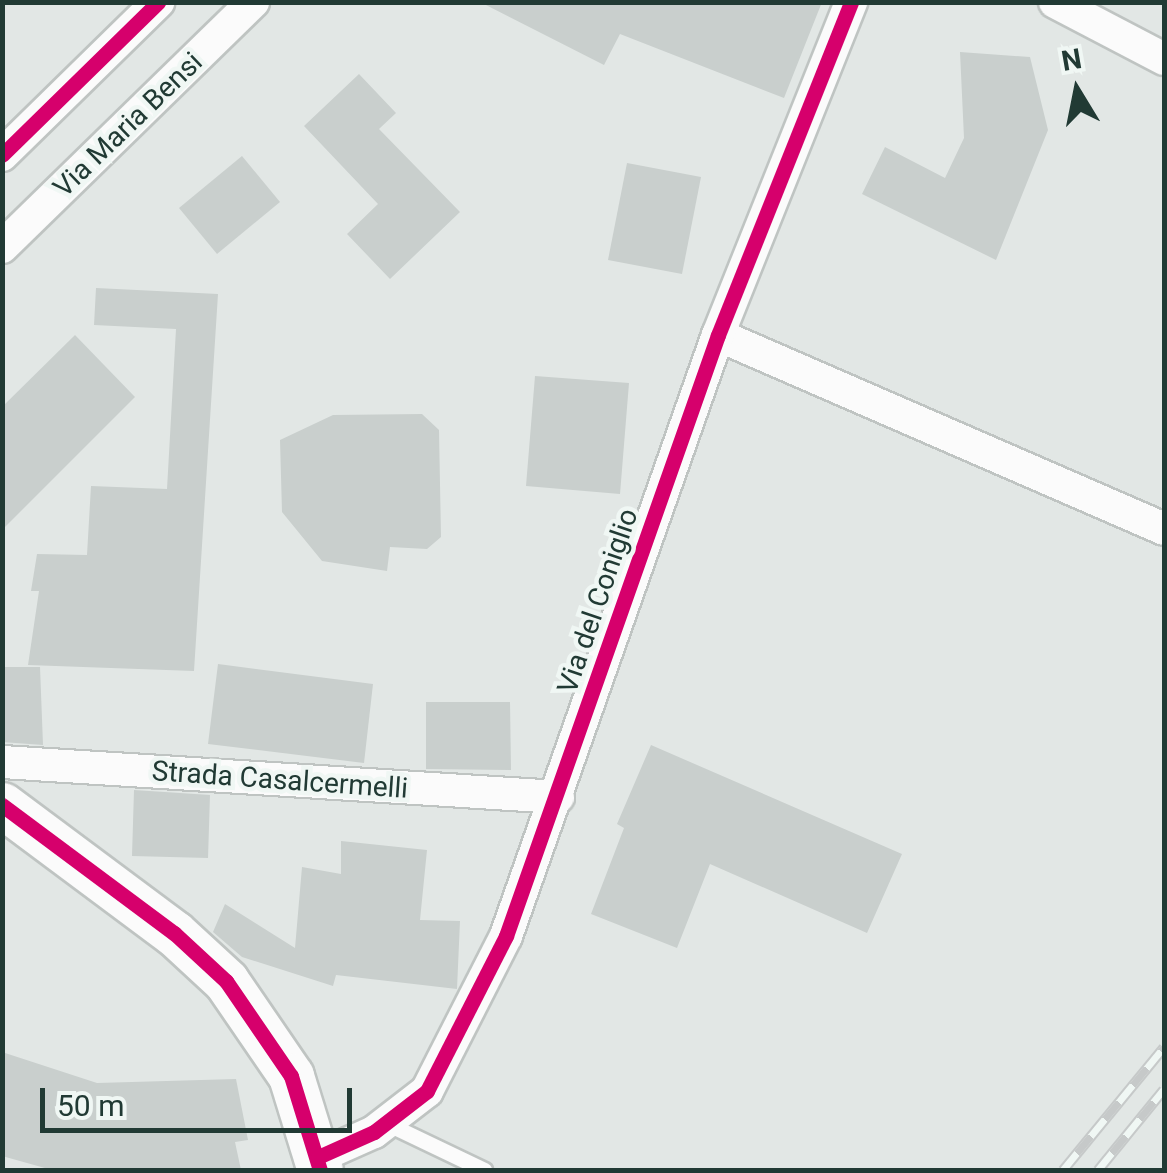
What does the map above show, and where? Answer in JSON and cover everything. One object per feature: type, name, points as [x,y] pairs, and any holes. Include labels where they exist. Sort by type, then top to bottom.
[{"type":"main road","points":[[2,805],[149,914],[226,981],[291,1076],[319,1164]]},
{"type":"street","points":[[2,155],[158,2]]},
{"type":"street","name":"Via Maria Bensi","points":[[2,246],[253,2]]},
{"type":"street","name":"Via del Coniglio","points":[[319,1164],[427,1091],[506,936],[558,798],[718,335],[851,2]]},
{"type":"street","points":[[1055,2],[1164,59]]},
{"type":"street","points":[[718,335],[1164,529]]},
{"type":"street","name":"Strada Casalcermelli","points":[[2,762],[558,798]]},
{"type":"lane","points":[[386,1122],[484,1170]]},
{"type":"building","points":[[480,2],[822,2],[784,98],[620,34],[604,65]]},
{"type":"building","points":[[960,52],[1030,57],[1048,130],[996,260],[862,194],[885,147],[945,178],[964,138]]},
{"type":"building","points":[[359,74],[396,113],[379,129],[460,212],[390,279],[347,234],[378,204],[304,126]]},
{"type":"building","points":[[242,156],[280,202],[217,254],[179,208]]},
{"type":"building","points":[[627,163],[701,177],[682,274],[608,260]]},
{"type":"building","points":[[96,288],[218,294],[194,671],[28,665],[39,591],[31,591],[37,554],[87,555],[91,486],[167,489],[176,329],[94,325]]},
{"type":"building","points":[[75,335],[135,397],[2,530],[2,407]]},
{"type":"building","points":[[535,376],[629,383],[620,494],[526,486]]},
{"type":"building","points":[[422,414],[439,430],[441,537],[427,549],[390,547],[387,571],[322,561],[282,512],[280,440],[333,415]]},
{"type":"building","points":[[218,664],[373,684],[364,763],[208,744]]},
{"type":"building","points":[[2,667],[40,667],[43,745],[2,742]]},
{"type":"building","points":[[426,702],[510,702],[511,770],[426,769]]},
{"type":"building","points":[[651,745],[902,854],[867,933],[710,864],[677,948],[591,914],[624,828],[617,824]]},
{"type":"building","points":[[134,790],[210,795],[208,858],[132,856]]},
{"type":"building","points":[[341,841],[427,850],[420,920],[460,921],[457,989],[336,975],[333,986],[242,957],[213,932],[225,904],[295,948],[302,867],[341,874]]},
{"type":"building","points":[[2,1052],[97,1083],[236,1079],[248,1140],[235,1142],[241,1170],[52,1170],[2,1156]]},
{"type":"railway","points":[[1063,1170],[1164,1047]]},
{"type":"railway","points":[[1098,1170],[1164,1089]]},
{"type":"cycle path","points":[[2,155],[158,2]]},
{"type":"cycle path","points":[[318,1157],[374,1132],[427,1091],[506,936],[718,335],[851,2]]},
{"type":"cycle path","points":[[2,805],[174,933],[226,981],[291,1076],[320,1170]]}]
